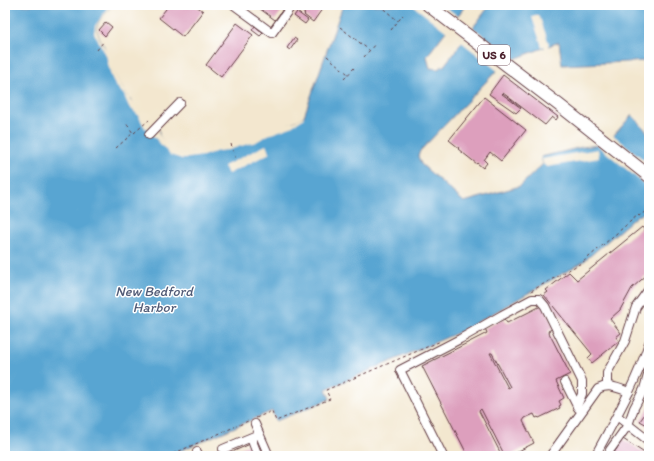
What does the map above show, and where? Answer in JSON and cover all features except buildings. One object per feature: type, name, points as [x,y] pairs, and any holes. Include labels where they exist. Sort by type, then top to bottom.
[{"type":"highway","name":"US 6","points":[[428,5],[649,176]]},
{"type":"street","points":[[234,5],[272,33],[292,5]]},
{"type":"street","points":[[149,135],[180,103]]},
{"type":"street","points":[[607,386],[607,373],[626,341],[636,307],[649,289]]},
{"type":"street","points":[[443,456],[400,370],[460,340],[532,299],[539,299],[547,308],[582,381],[582,394],[579,409]]},
{"type":"street","points":[[595,456],[629,392],[649,343]]},
{"type":"street","points":[[610,450],[628,425],[649,374]]},
{"type":"street","points":[[565,382],[579,409]]},
{"type":"street","points":[[550,456],[579,409],[598,389],[607,386],[616,387],[629,392]]},
{"type":"street","points":[[582,394],[591,397]]},
{"type":"street","points":[[617,416],[649,441]]},
{"type":"street","points":[[255,424],[269,456]]},
{"type":"street","points":[[224,449],[259,434]]},
{"type":"street","points":[[251,438],[258,456]]},
{"type":"path","points":[[379,5],[398,21]]},
{"type":"path","points":[[391,30],[403,15]]},
{"type":"path","points":[[336,24],[369,50]]},
{"type":"path","points":[[96,50],[104,41]]},
{"type":"path","points":[[364,57],[374,44]]},
{"type":"path","points":[[326,56],[348,74]]},
{"type":"path","points":[[344,79],[354,68]]},
{"type":"path","points":[[116,148],[149,120]]},
{"type":"path","points":[[126,123],[134,133],[131,135]]},
{"type":"path","points":[[230,144],[236,160]]},
{"type":"path","points":[[583,262],[638,215],[639,216],[649,209]]},
{"type":"path","points":[[168,456],[272,411],[276,421],[330,399],[326,390],[386,365]]},
{"type":"water","name":"New Bedford Harbor","points":[[5,5],[112,5],[99,21],[96,28],[104,46],[111,69],[149,127],[159,129],[159,135],[171,147],[178,152],[186,153],[225,148],[298,120],[304,116],[343,5],[466,5],[427,56],[430,68],[438,69],[442,66],[443,67],[490,5],[649,5],[649,61],[562,65],[559,42],[504,63],[420,151],[418,156],[421,164],[464,202],[520,186],[543,164],[541,157],[582,147],[606,144],[632,115],[649,134],[649,209],[639,216],[638,215],[583,262],[462,331],[326,389],[330,399],[276,421],[272,411],[168,456],[5,456]]},
{"type":"pier","points":[[109,5],[112,5],[99,21],[96,28],[99,37],[110,57],[112,69],[130,100],[138,108],[143,110],[145,114],[144,116],[150,126],[155,126],[159,129],[159,135],[177,150],[188,152],[229,145],[271,127],[295,121],[304,116],[303,119],[291,127],[268,135],[256,142],[229,150],[182,159],[170,155],[145,128],[138,115],[129,107],[124,95],[115,85],[111,76],[106,55],[94,33],[95,26]]},
{"type":"pier","points":[[412,5],[443,5],[459,17],[447,32]]},
{"type":"pier","points":[[539,15],[549,44],[549,49],[545,50],[544,46],[542,47],[532,17]]},
{"type":"pier","points":[[471,26],[503,50],[507,44],[514,49],[509,55],[517,61],[505,65],[499,72],[460,41]]},
{"type":"pier","points":[[612,134],[649,164],[649,188],[597,145],[605,142]]},
{"type":"pier","points":[[266,145],[270,153],[228,174],[224,166]]},
{"type":"pier","points":[[598,149],[599,158],[547,167],[543,164],[542,159]]}]
